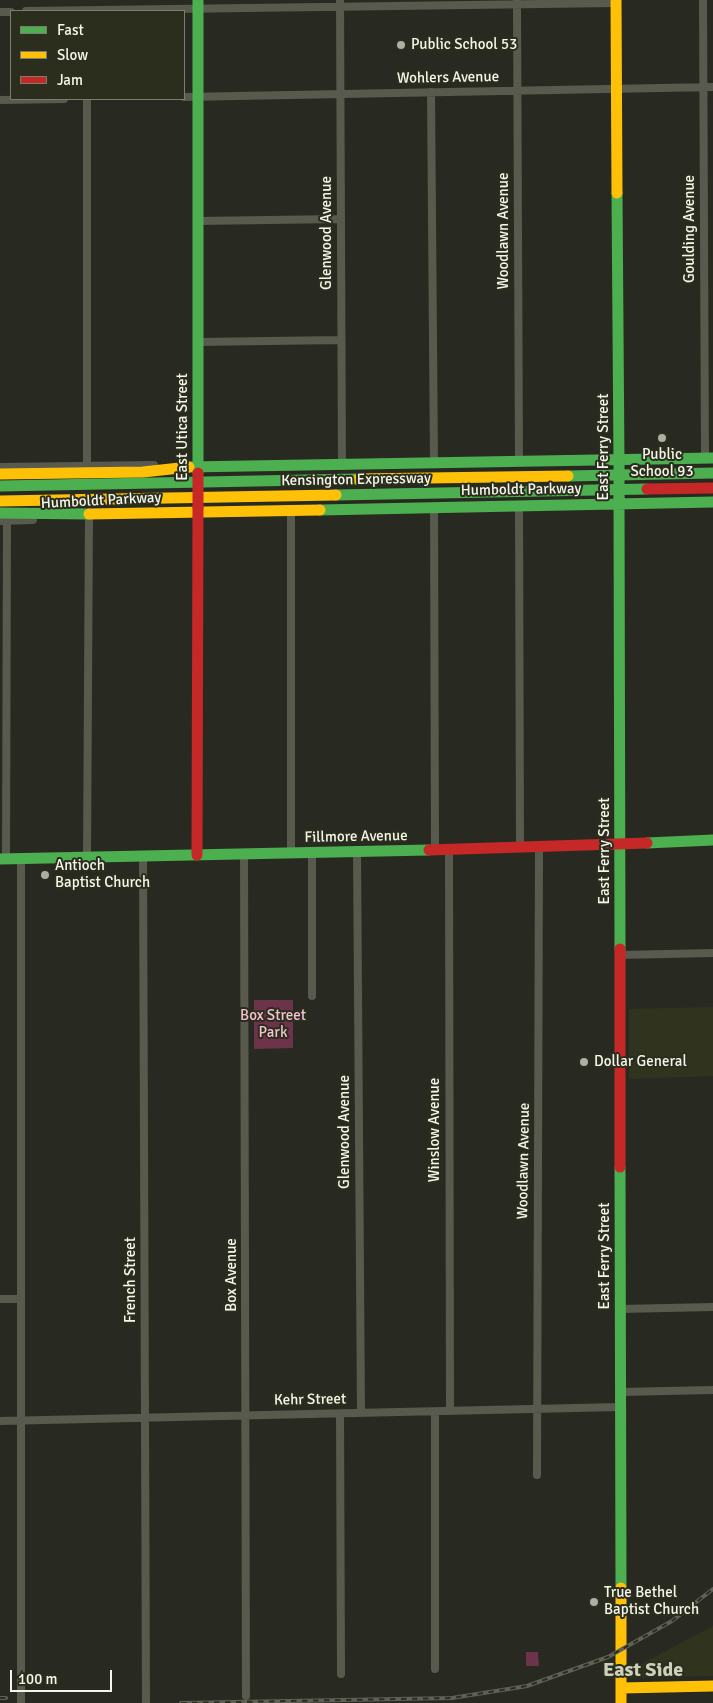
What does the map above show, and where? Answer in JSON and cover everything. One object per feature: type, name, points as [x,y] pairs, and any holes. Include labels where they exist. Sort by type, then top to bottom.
[{"type":"main road","name":"East Ferry Street","points":[[616,1],[619,462],[621,1703]]},
{"type":"main road","name":"East Utica Street","points":[[197,854],[198,509],[195,469],[199,96],[198,4]]},
{"type":"main road","name":"Humboldt Parkway","points":[[195,469],[519,462],[619,462],[709,458]]},
{"type":"main road","points":[[0,474],[142,472],[195,469]]},
{"type":"main road","name":"Kensington Expressway","points":[[0,486],[713,473]]},
{"type":"main road","name":"Kensington Expressway","points":[[0,501],[713,488]]},
{"type":"main road","name":"Humboldt Parkway","points":[[2,518],[198,509],[434,508],[619,501],[713,502]]},
{"type":"main road","name":"Fillmore Avenue","points":[[3,859],[539,848],[713,840]]},
{"type":"main road","points":[[621,1688],[713,1686]]},
{"type":"street","name":"Goulding Avenue","points":[[703,0],[709,458]]},
{"type":"street","points":[[102,10],[198,4],[616,1]]},
{"type":"street","name":"Woodlawn Avenue","points":[[518,2],[519,462]]},
{"type":"street","name":"Glenwood Avenue","points":[[340,3],[342,466]]},
{"type":"street","name":"Wohlers Avenue","points":[[185,97],[617,88],[713,88]]},
{"type":"street","points":[[431,92],[434,464]]},
{"type":"street","points":[[87,464],[88,100]]},
{"type":"street","points":[[198,221],[341,219]]},
{"type":"street","points":[[197,342],[341,340]]},
{"type":"street","name":"Humboldt Parkway","points":[[0,467],[87,464],[195,469]]},
{"type":"street","points":[[519,505],[520,848]]},
{"type":"street","points":[[434,508],[435,850]]},
{"type":"street","points":[[291,510],[291,853]]},
{"type":"street","points":[[87,857],[89,514]]},
{"type":"street","points":[[2,518],[3,859]]},
{"type":"street","name":"Woodlawn Avenue","points":[[537,1476],[539,848]]},
{"type":"street","name":"Winslow Avenue","points":[[449,850],[450,1411]]},
{"type":"street","name":"Glenwood Avenue","points":[[357,851],[361,1413]]},
{"type":"street","points":[[312,852],[312,996]]},
{"type":"street","name":"Box Avenue","points":[[244,854],[246,1696]]},
{"type":"street","name":"French Street","points":[[143,856],[146,1703]]},
{"type":"street","points":[[21,858],[21,1703]]},
{"type":"street","points":[[619,955],[713,953]]},
{"type":"street","points":[[0,1299],[21,1299]]},
{"type":"street","points":[[620,1309],[713,1307]]},
{"type":"street","points":[[620,1392],[713,1390]]},
{"type":"street","name":"Kehr Street","points":[[0,1421],[620,1407]]},
{"type":"street","points":[[435,1412],[435,1669]]},
{"type":"street","points":[[340,1414],[341,1674]]},
{"type":"shaded area","points":[[713,1007],[713,1076],[629,1079],[629,1009]]},
{"type":"shaded area","points":[[713,1626],[713,1676],[631,1678],[632,1669]]},
{"type":"green space","name":"Box Street Park","points":[[254,1000],[293,1000],[293,1048],[254,1049]]},
{"type":"green space","points":[[526,1652],[538,1652],[539,1666],[526,1666]]},
{"type":"railway","points":[[181,1703],[452,1698],[527,1686],[608,1657],[672,1621],[713,1589]]},
{"type":"railway","points":[[0,1698],[6,1698]]},
{"type":"traffic: fast","points":[[198,0],[198,473]]},
{"type":"traffic: fast","points":[[617,193],[619,464]]},
{"type":"traffic: fast","points":[[189,467],[713,458]]},
{"type":"traffic: fast","points":[[619,464],[619,498]]},
{"type":"traffic: fast","points":[[568,476],[713,473]]},
{"type":"traffic: fast","points":[[0,486],[358,479]]},
{"type":"traffic: fast","points":[[336,495],[647,489]]},
{"type":"traffic: fast","points":[[619,498],[620,949]]},
{"type":"traffic: fast","points":[[320,510],[713,502]]},
{"type":"traffic: fast","points":[[0,513],[89,514]]},
{"type":"traffic: fast","points":[[647,843],[713,840]]},
{"type":"traffic: fast","points":[[0,859],[429,850]]},
{"type":"traffic: fast","points":[[620,1167],[621,1588]]},
{"type":"traffic: slow","points":[[616,0],[617,193]]},
{"type":"traffic: slow","points":[[0,474],[143,472],[189,467]]},
{"type":"traffic: slow","points":[[358,479],[568,476]]},
{"type":"traffic: slow","points":[[0,501],[336,495]]},
{"type":"traffic: slow","points":[[89,514],[320,510]]},
{"type":"traffic: slow","points":[[621,1588],[621,1703]]},
{"type":"traffic: slow","points":[[621,1688],[713,1686]]},
{"type":"traffic: jam","points":[[198,473],[198,507]]},
{"type":"traffic: jam","points":[[647,489],[713,488]]},
{"type":"traffic: jam","points":[[197,855],[198,507]]},
{"type":"traffic: jam","points":[[429,850],[647,843]]},
{"type":"traffic: jam","points":[[620,949],[620,1167]]},
{"type":"place","name":"Public School 53","points":[[401,45]]},
{"type":"place","name":"Public School 93","points":[[662,438]]},
{"type":"place","name":"Antioch Baptist Church","points":[[45,875]]},
{"type":"place","name":"Dollar General","points":[[584,1062]]},
{"type":"place","name":"True Bethel Baptist Church","points":[[594,1602]]},
{"type":"district","name":"East Side","points":[[643,1671]]}]
